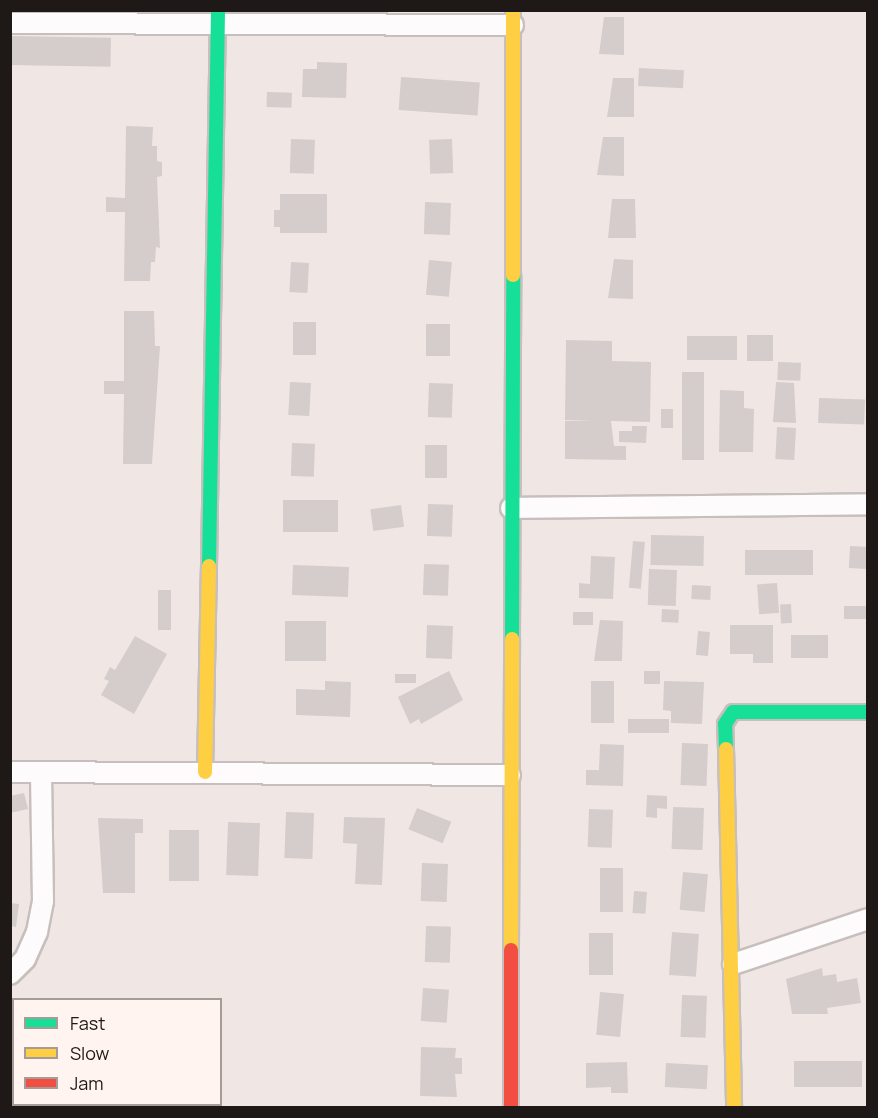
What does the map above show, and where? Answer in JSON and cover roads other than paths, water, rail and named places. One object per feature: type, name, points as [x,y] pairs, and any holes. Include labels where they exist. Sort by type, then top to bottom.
[{"type":"street","points":[[206,772],[218,16]]},
{"type":"street","points":[[10,23],[218,16],[513,18],[511,1107]]},
{"type":"street","points":[[512,508],[867,504]]},
{"type":"street","points":[[734,1107],[733,963],[726,724],[733,712],[749,710],[867,712]]},
{"type":"street","points":[[10,772],[41,775],[206,772],[510,775]]},
{"type":"street","points":[[10,974],[25,959],[37,932],[43,901],[41,775]]},
{"type":"street","points":[[733,963],[867,919]]}]
